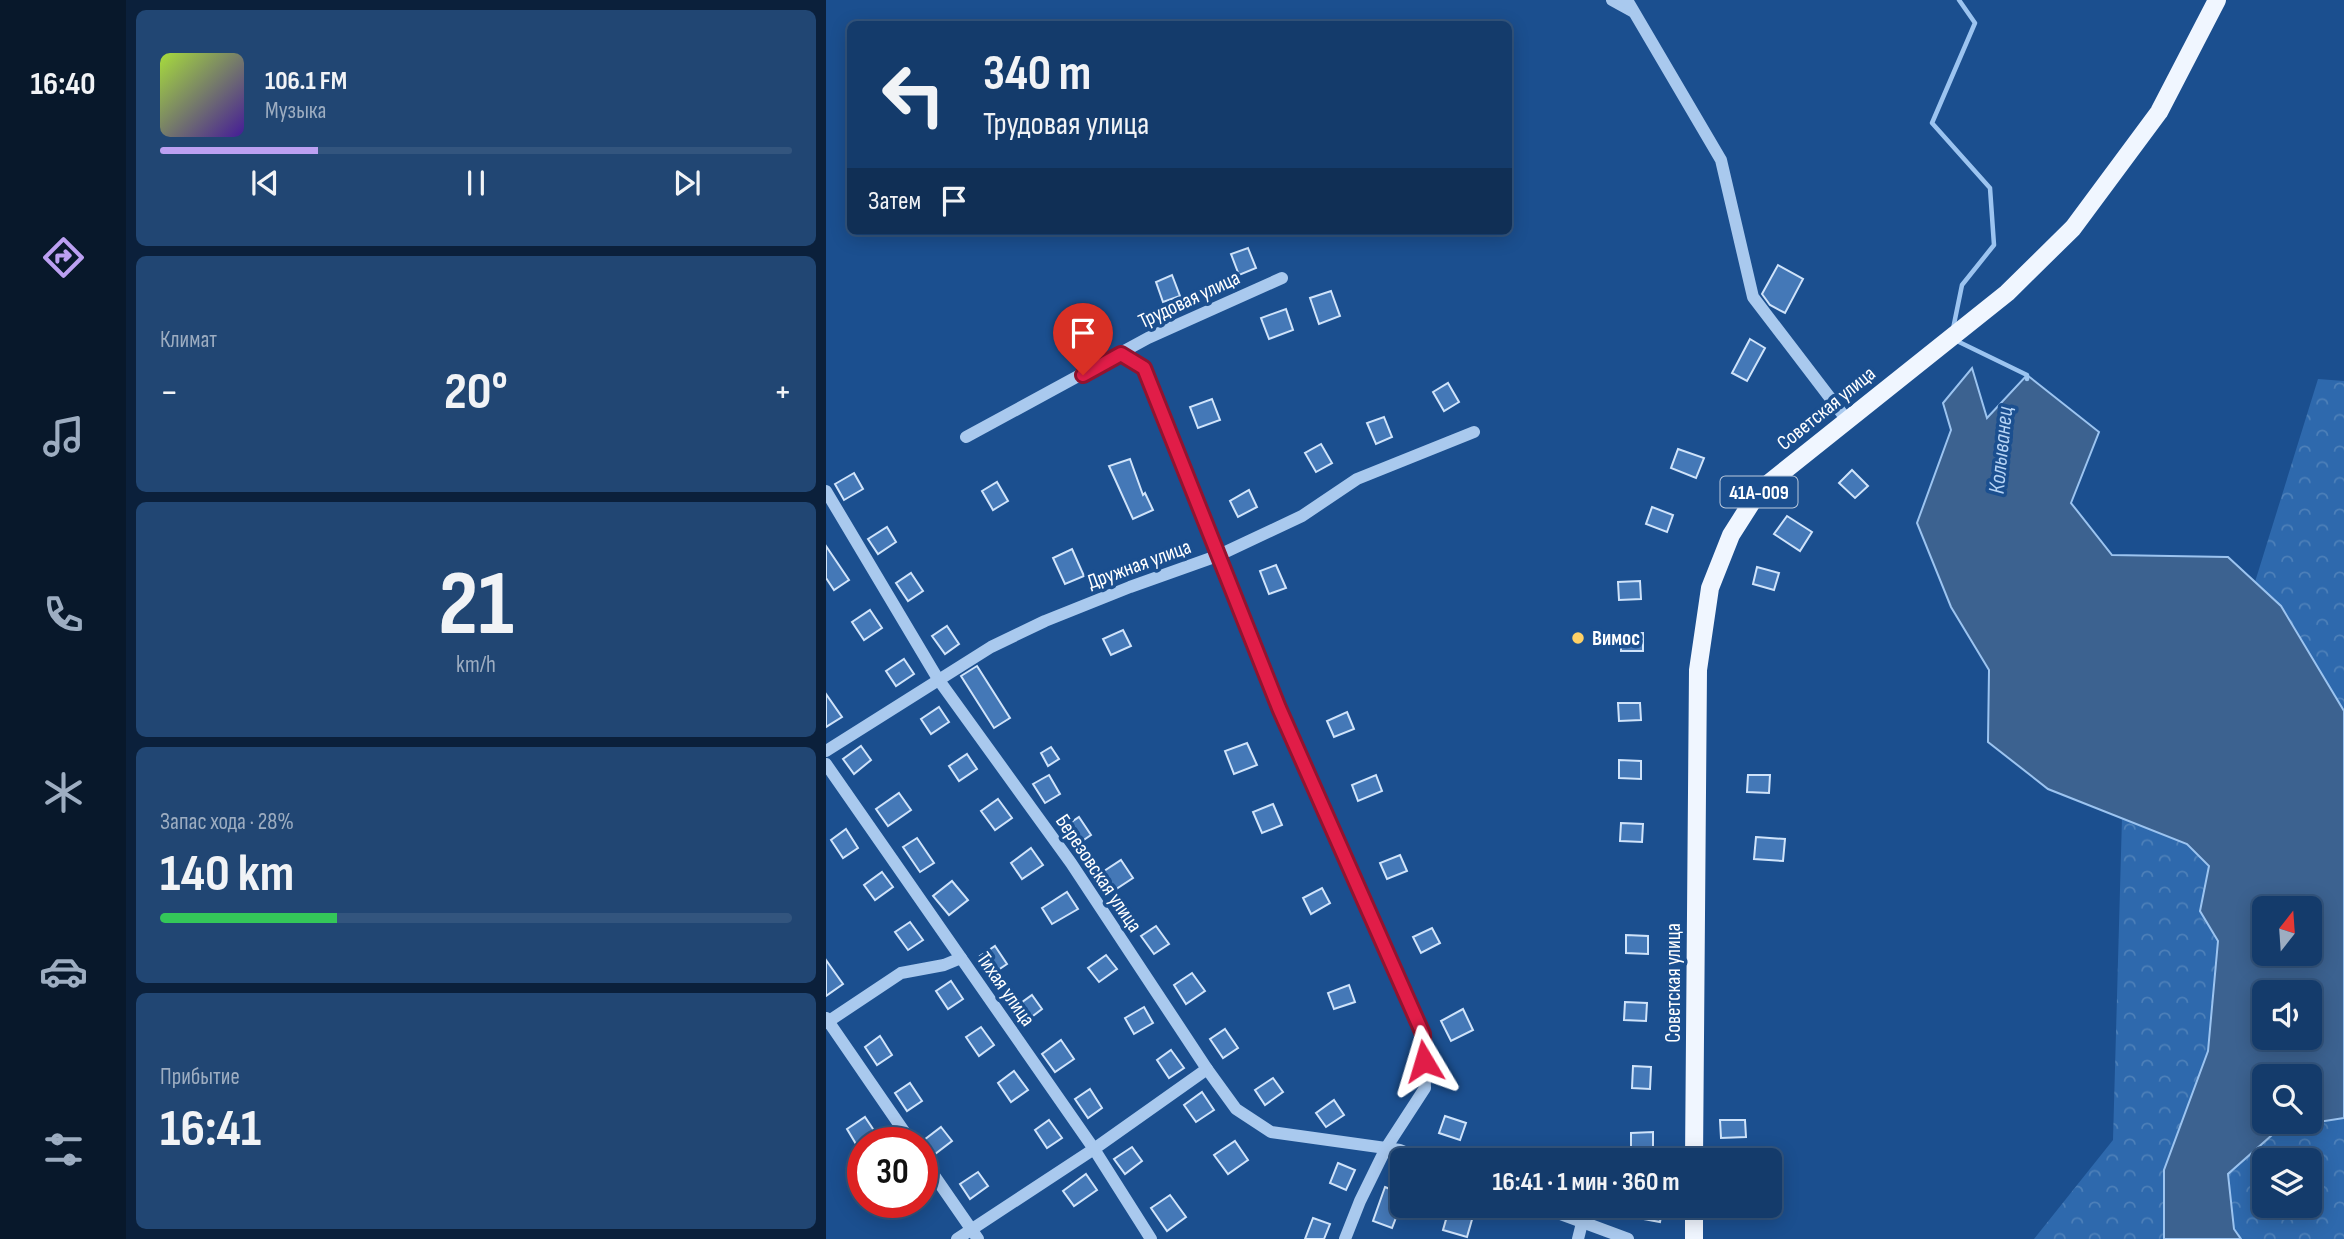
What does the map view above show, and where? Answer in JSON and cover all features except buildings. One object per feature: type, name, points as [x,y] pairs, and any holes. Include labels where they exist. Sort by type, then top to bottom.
[{"type":"main road","name":"Советская улица","points":[[1694,1148],[1698,670],[1710,588],[1731,535],[1759,491],[2007,293],[2073,228],[2159,112],[2217,0]]},
{"type":"main road","points":[[1694,1218],[1694,1239]]},
{"type":"street","points":[[1612,0],[1635,12]]},
{"type":"street","points":[[1626,0],[1721,160],[1753,297],[1847,420]]},
{"type":"street","name":"Трудовая улица","points":[[966,437],[1148,338],[1282,278]]},
{"type":"street","points":[[1121,354],[1144,368],[1279,708],[1423,1034],[1425,1088],[1386,1148],[1345,1239]]},
{"type":"street","name":"Дружная улица","points":[[826,751],[991,647],[1045,621],[1217,556],[1302,516],[1357,479],[1474,432]]},
{"type":"street","name":"Березовская улица","points":[[826,491],[938,679],[1071,863],[1236,1110],[1271,1132],[1390,1149]]},
{"type":"street","name":"Тихая улица","points":[[826,764],[1094,1149],[1151,1239]]},
{"type":"street","points":[[901,1127],[827,1021],[901,973],[944,965],[961,958]]},
{"type":"street","points":[[957,1239],[975,1234],[1207,1069]]},
{"type":"street","points":[[938,1181],[975,1234]]},
{"type":"street","points":[[1569,1218],[1628,1239]]},
{"type":"street","points":[[1577,1239],[1582,1223]]},
{"type":"green space","points":[[2318,379],[2344,381],[2344,711],[2281,606],[2255,582]]},
{"type":"green space","points":[[2122,818],[2187,844],[2210,866],[2200,910],[2218,941],[2208,1051],[2164,1170],[2164,1239],[2034,1239],[2113,1140]]},
{"type":"green space","points":[[2344,1118],[2344,1239],[2241,1239],[2234,1229],[2228,1174],[2252,1153],[2252,1218],[2322,1218],[2322,1148],[2257,1148],[2273,1134],[2322,1134],[2322,1121]]},
{"type":"water","points":[[1972,368],[1987,418],[2027,375],[2099,432],[2071,503],[2112,555],[2228,557],[2281,606],[2344,711],[2344,1118],[2322,1121],[2322,1064],[2252,1064],[2252,1134],[2273,1134],[2257,1148],[2252,1148],[2252,1153],[2228,1174],[2234,1229],[2241,1239],[2164,1239],[2164,1170],[2208,1051],[2218,941],[2200,911],[2209,866],[2187,844],[2048,789],[1988,742],[1989,670],[1951,607],[1917,523],[1951,430],[1943,403]]},
{"type":"waterway","name":"Колыванец","points":[[1953,329],[1962,285],[1994,245],[1990,188],[1932,123],[1975,23],[1959,0]]},
{"type":"waterway","name":"Колыванец","points":[[1957,341],[2027,375],[2027,379]]},
{"type":"place","name":"Вимос","points":[[1578,638]]},
{"type":"route","points":[[1083,375],[1121,354],[1144,368],[1279,708],[1423,1034],[1424,1061]]}]
